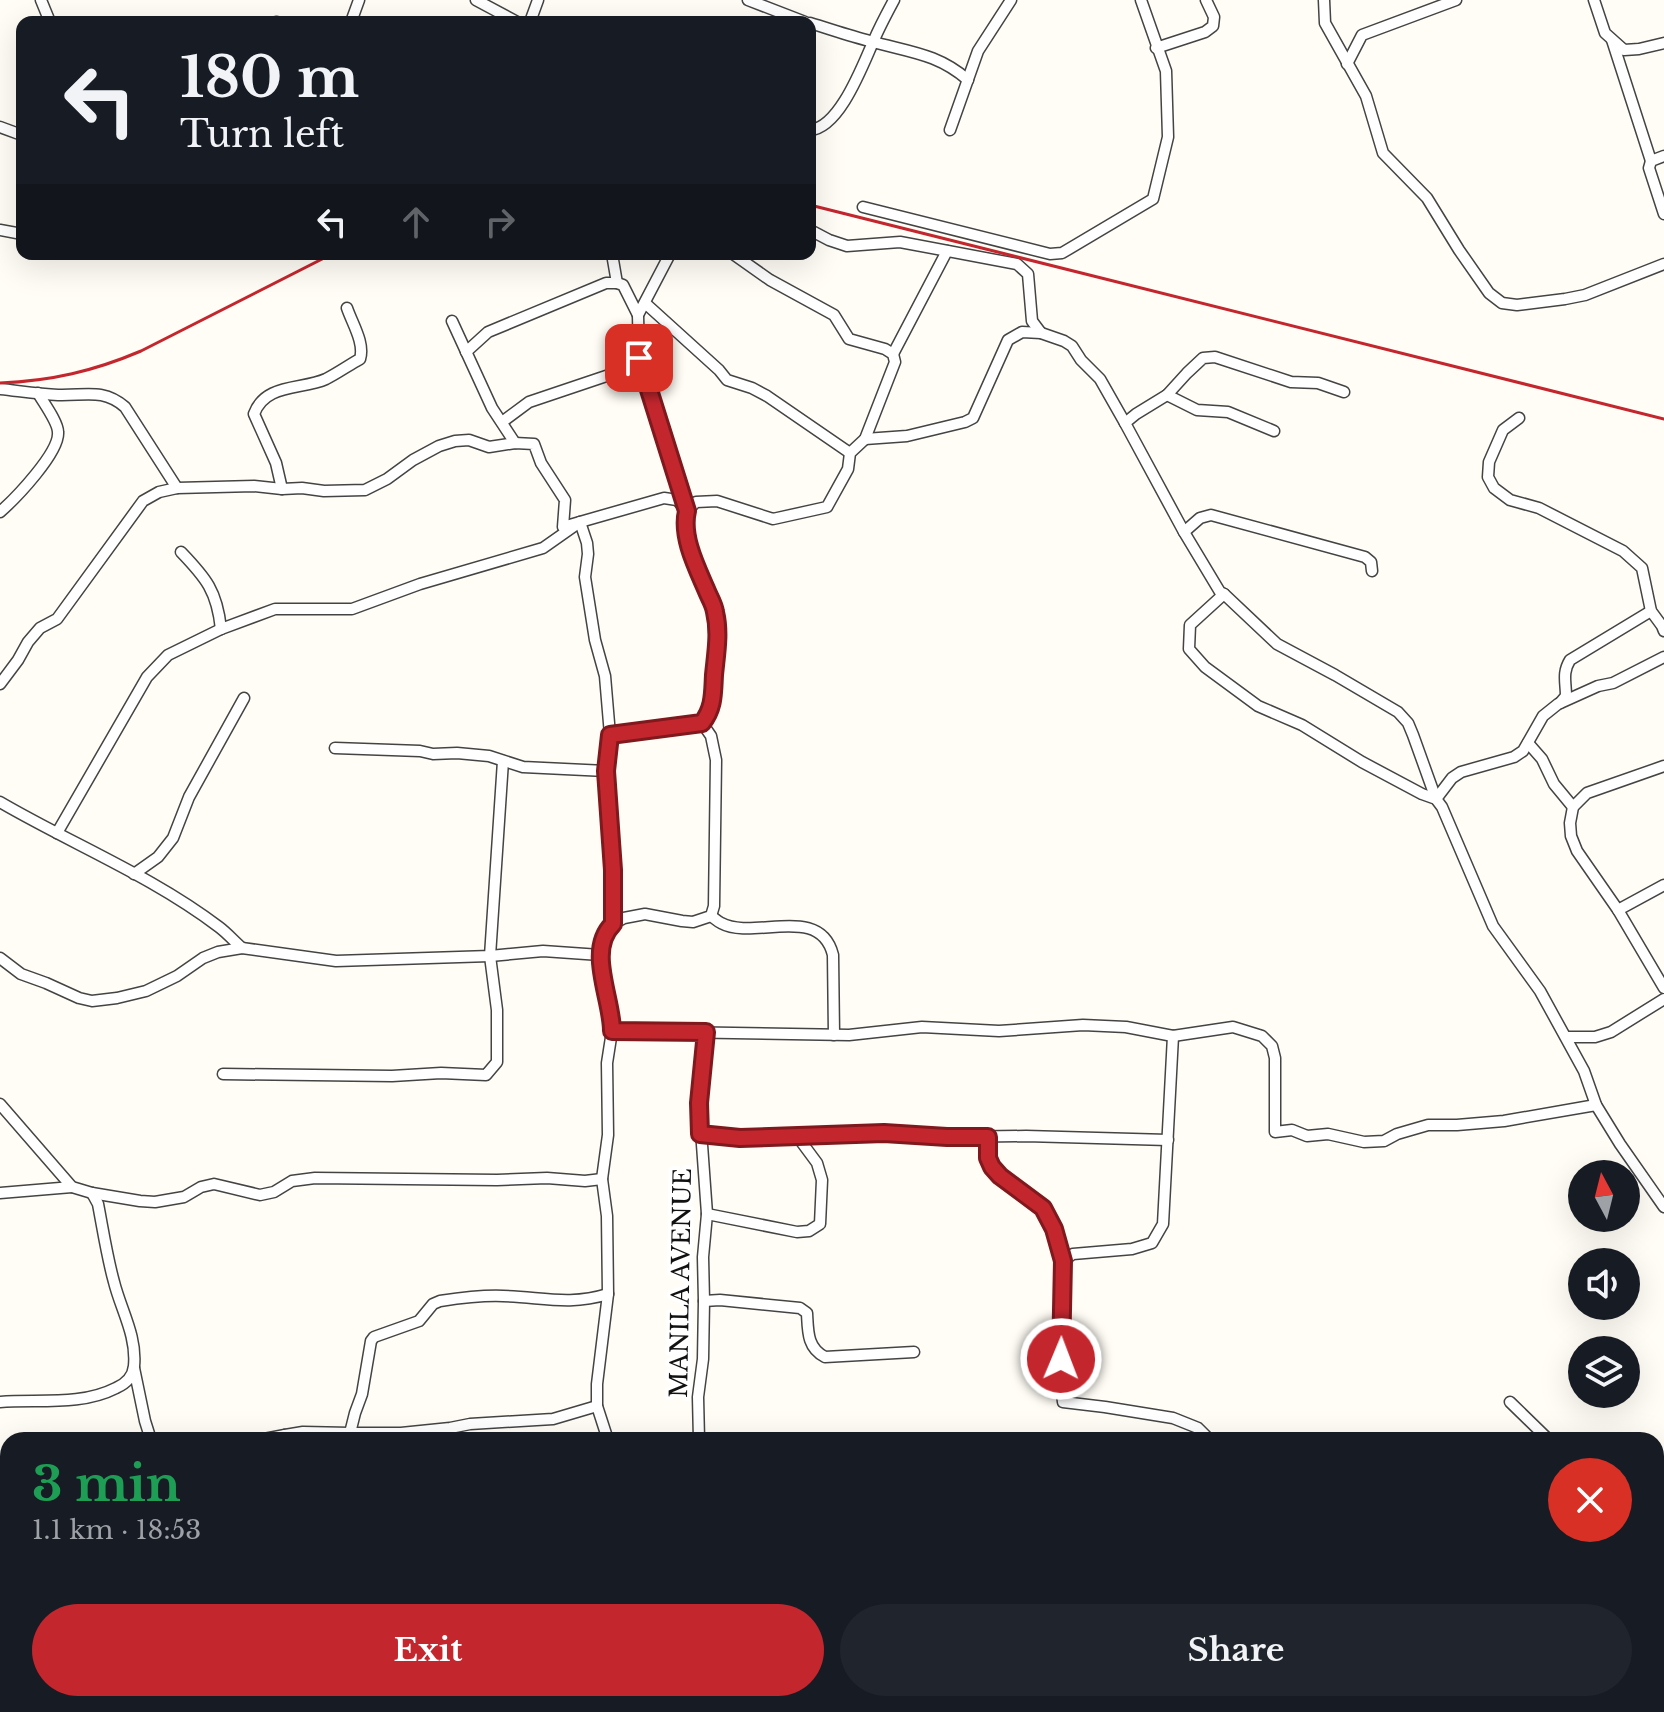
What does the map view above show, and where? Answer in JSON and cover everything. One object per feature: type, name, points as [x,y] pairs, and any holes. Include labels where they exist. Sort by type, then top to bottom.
[{"type":"street","points":[[476,0],[506,16]]},
{"type":"street","points":[[748,0],[790,16]]},
{"type":"street","points":[[816,129],[827,123],[842,103],[869,55],[872,42],[894,0]]},
{"type":"street","points":[[950,130],[978,51],[1011,0]]},
{"type":"street","points":[[863,207],[1050,254],[1062,253],[1153,199],[1168,137],[1166,71],[1141,0]]},
{"type":"street","points":[[1156,48],[1205,32],[1213,26],[1214,17],[1206,0]]},
{"type":"street","points":[[1324,0],[1325,23],[1366,96],[1383,153],[1427,198],[1489,293],[1502,303],[1517,305],[1565,299],[1585,295],[1664,264]]},
{"type":"street","points":[[1347,64],[1362,35],[1456,0]]},
{"type":"street","points":[[1594,0],[1605,33],[1624,50],[1664,43]]},
{"type":"street","points":[[816,25],[928,55],[968,80]]},
{"type":"street","points":[[1612,40],[1651,161],[1649,168],[1664,214]]},
{"type":"street","points":[[1651,161],[1664,156]]},
{"type":"street","points":[[816,233],[847,246],[900,242],[1017,264],[1028,274],[1032,321],[1041,333]]},
{"type":"street","points":[[687,511],[696,502],[717,501],[773,519],[827,507],[848,469],[850,453],[865,439],[895,362],[893,354],[947,251]]},
{"type":"street","points":[[613,260],[617,283]]},
{"type":"street","points":[[638,315],[667,260]]},
{"type":"street","points":[[742,260],[770,280],[834,315],[849,339],[893,354]]},
{"type":"street","points":[[466,352],[488,332],[606,283],[623,285],[638,315],[639,358],[687,511],[686,530],[695,562],[715,610],[717,630],[713,701],[702,723],[610,735]]},
{"type":"street","points":[[645,303],[727,380],[767,396],[850,453]]},
{"type":"street","points":[[282,489],[276,463],[254,414],[264,400],[284,388],[323,381],[360,359],[361,346],[347,308]]},
{"type":"street","points":[[452,321],[492,408],[515,443]]},
{"type":"street","points":[[865,439],[907,436],[973,418],[1008,340],[1022,332],[1041,333],[1072,346],[1100,379],[1220,592],[1277,644],[1398,712],[1408,723],[1436,799],[1493,926],[1540,991],[1568,1037],[1596,1105],[1664,1207]]},
{"type":"street","points":[[1125,423],[1167,395],[1203,358],[1215,357],[1291,382],[1318,383],[1344,392]]},
{"type":"street","points":[[502,422],[529,402],[630,368],[639,358]]},
{"type":"street","points":[[0,389],[113,397],[125,407],[177,488]]},
{"type":"street","points":[[0,512],[15,499],[56,446],[59,429],[38,393]]},
{"type":"street","points":[[1167,395],[1197,410],[1228,412],[1274,431]]},
{"type":"street","points":[[1519,418],[1503,430],[1489,462],[1488,477],[1494,488],[1510,500],[1539,508],[1623,551],[1642,568],[1651,611],[1664,631]]},
{"type":"street","points":[[2,676],[40,628],[57,619],[143,501],[159,492],[177,488],[254,486],[324,491],[365,490],[439,446],[469,440],[489,447],[534,444],[541,463],[565,500],[563,527],[664,498],[677,500],[687,511]]},
{"type":"street","points":[[1184,532],[1200,518],[1211,515],[1365,557],[1371,562],[1372,571]]},
{"type":"street","points":[[57,833],[147,677],[168,655],[221,629],[275,609],[352,609],[420,584],[543,548],[580,522]]},
{"type":"street","points":[[580,522],[587,543],[585,577],[595,640],[605,676],[610,735],[606,771],[613,870],[613,924]]},
{"type":"street","points":[[181,552],[205,577],[219,607],[221,629]]},
{"type":"street","points":[[1224,594],[1190,625],[1189,649],[1205,667],[1258,706],[1302,725],[1362,762],[1436,799]]},
{"type":"street","points":[[1436,799],[1452,778],[1461,772],[1514,757],[1523,751],[1536,724],[1566,696],[1564,676],[1570,660],[1651,611]]},
{"type":"street","points":[[1558,704],[1598,686],[1613,683],[1664,657]]},
{"type":"street","points":[[134,874],[158,857],[173,838],[189,797],[244,698]]},
{"type":"street","points":[[702,723],[711,736],[716,760],[714,906],[711,916]]},
{"type":"street","points":[[1528,743],[1573,807]]},
{"type":"street","points":[[335,748],[457,753],[489,756],[523,767],[606,771]]},
{"type":"street","points":[[223,1074],[486,1075],[497,1062],[497,1010],[490,956],[503,761]]},
{"type":"street","points":[[1664,766],[1587,793],[1573,807],[1570,823],[1577,851],[1618,910],[1664,988]]},
{"type":"street","points":[[0,802],[174,896],[222,929],[242,948]]},
{"type":"street","points":[[1618,910],[1664,885]]},
{"type":"street","points":[[605,1432],[597,1406],[597,1384],[608,1294],[607,1216],[602,1179],[608,1135],[607,1063],[612,1015],[600,955],[607,930],[624,918],[645,914],[693,922],[711,916]]},
{"type":"street","points":[[711,916],[722,924],[745,928],[787,926],[817,930],[825,937],[833,955],[834,1035]]},
{"type":"street","points":[[0,958],[21,974],[92,1001],[146,991],[211,955],[242,948],[336,961],[490,956],[543,951],[600,955]]},
{"type":"street","points":[[1568,1037],[1595,1037],[1611,1032],[1664,999]]},
{"type":"street","points":[[612,1031],[834,1035],[922,1027],[999,1031],[1083,1025],[1126,1027],[1173,1036],[1233,1027],[1262,1036],[1272,1046],[1275,1058],[1275,1132],[1292,1130],[1307,1136],[1328,1134],[1364,1142],[1384,1141],[1428,1125],[1504,1121],[1596,1105]]},
{"type":"street","name":"MANILA AVENUE","points":[[699,1432],[707,1214],[699,1103],[706,1032]]},
{"type":"street","points":[[1063,1261],[1073,1254],[1132,1249],[1152,1243],[1163,1224],[1173,1036]]},
{"type":"street","points":[[0,1104],[72,1187]]},
{"type":"street","points":[[700,1134],[740,1138],[884,1133],[947,1137],[1168,1140]]},
{"type":"street","points":[[707,1214],[797,1232],[809,1231],[820,1224],[822,1180],[817,1163],[797,1136]]},
{"type":"street","points":[[988,1137],[988,1158],[992,1167],[1043,1208],[1054,1229],[1063,1261],[1063,1402],[1173,1418],[1185,1421],[1202,1432]]},
{"type":"street","points":[[0,1193],[72,1187],[155,1202],[184,1197],[201,1187],[214,1184],[260,1195],[274,1192],[292,1181],[315,1178],[602,1179]]},
{"type":"street","points":[[92,1193],[98,1204],[114,1284],[131,1333],[134,1368],[148,1432]]},
{"type":"street","points":[[350,1432],[362,1394],[371,1341],[374,1337],[419,1321],[433,1304],[500,1296],[574,1301],[608,1294]]},
{"type":"street","points":[[704,1301],[800,1308],[807,1313],[810,1344],[817,1354],[825,1357],[914,1352]]},
{"type":"street","points":[[0,1402],[66,1400],[97,1394],[115,1389],[130,1379],[134,1368]]},
{"type":"street","points":[[1510,1402],[1541,1432]]},
{"type":"street","points":[[411,1432],[470,1424],[553,1419],[597,1406]]},
{"type":"railway","points":[[816,207],[1664,419]]},
{"type":"railway","points":[[0,383],[55,377],[124,358],[320,260]]},
{"type":"route","points":[[639,358],[687,511],[686,530],[695,562],[715,610],[717,630],[713,701],[702,723],[610,735],[606,771],[613,870],[613,924],[607,930],[600,955],[612,1015],[612,1031],[706,1032],[699,1103],[700,1134],[740,1138],[884,1133],[988,1137],[988,1158],[992,1167],[1043,1208],[1054,1229],[1063,1261],[1061,1359]]}]
